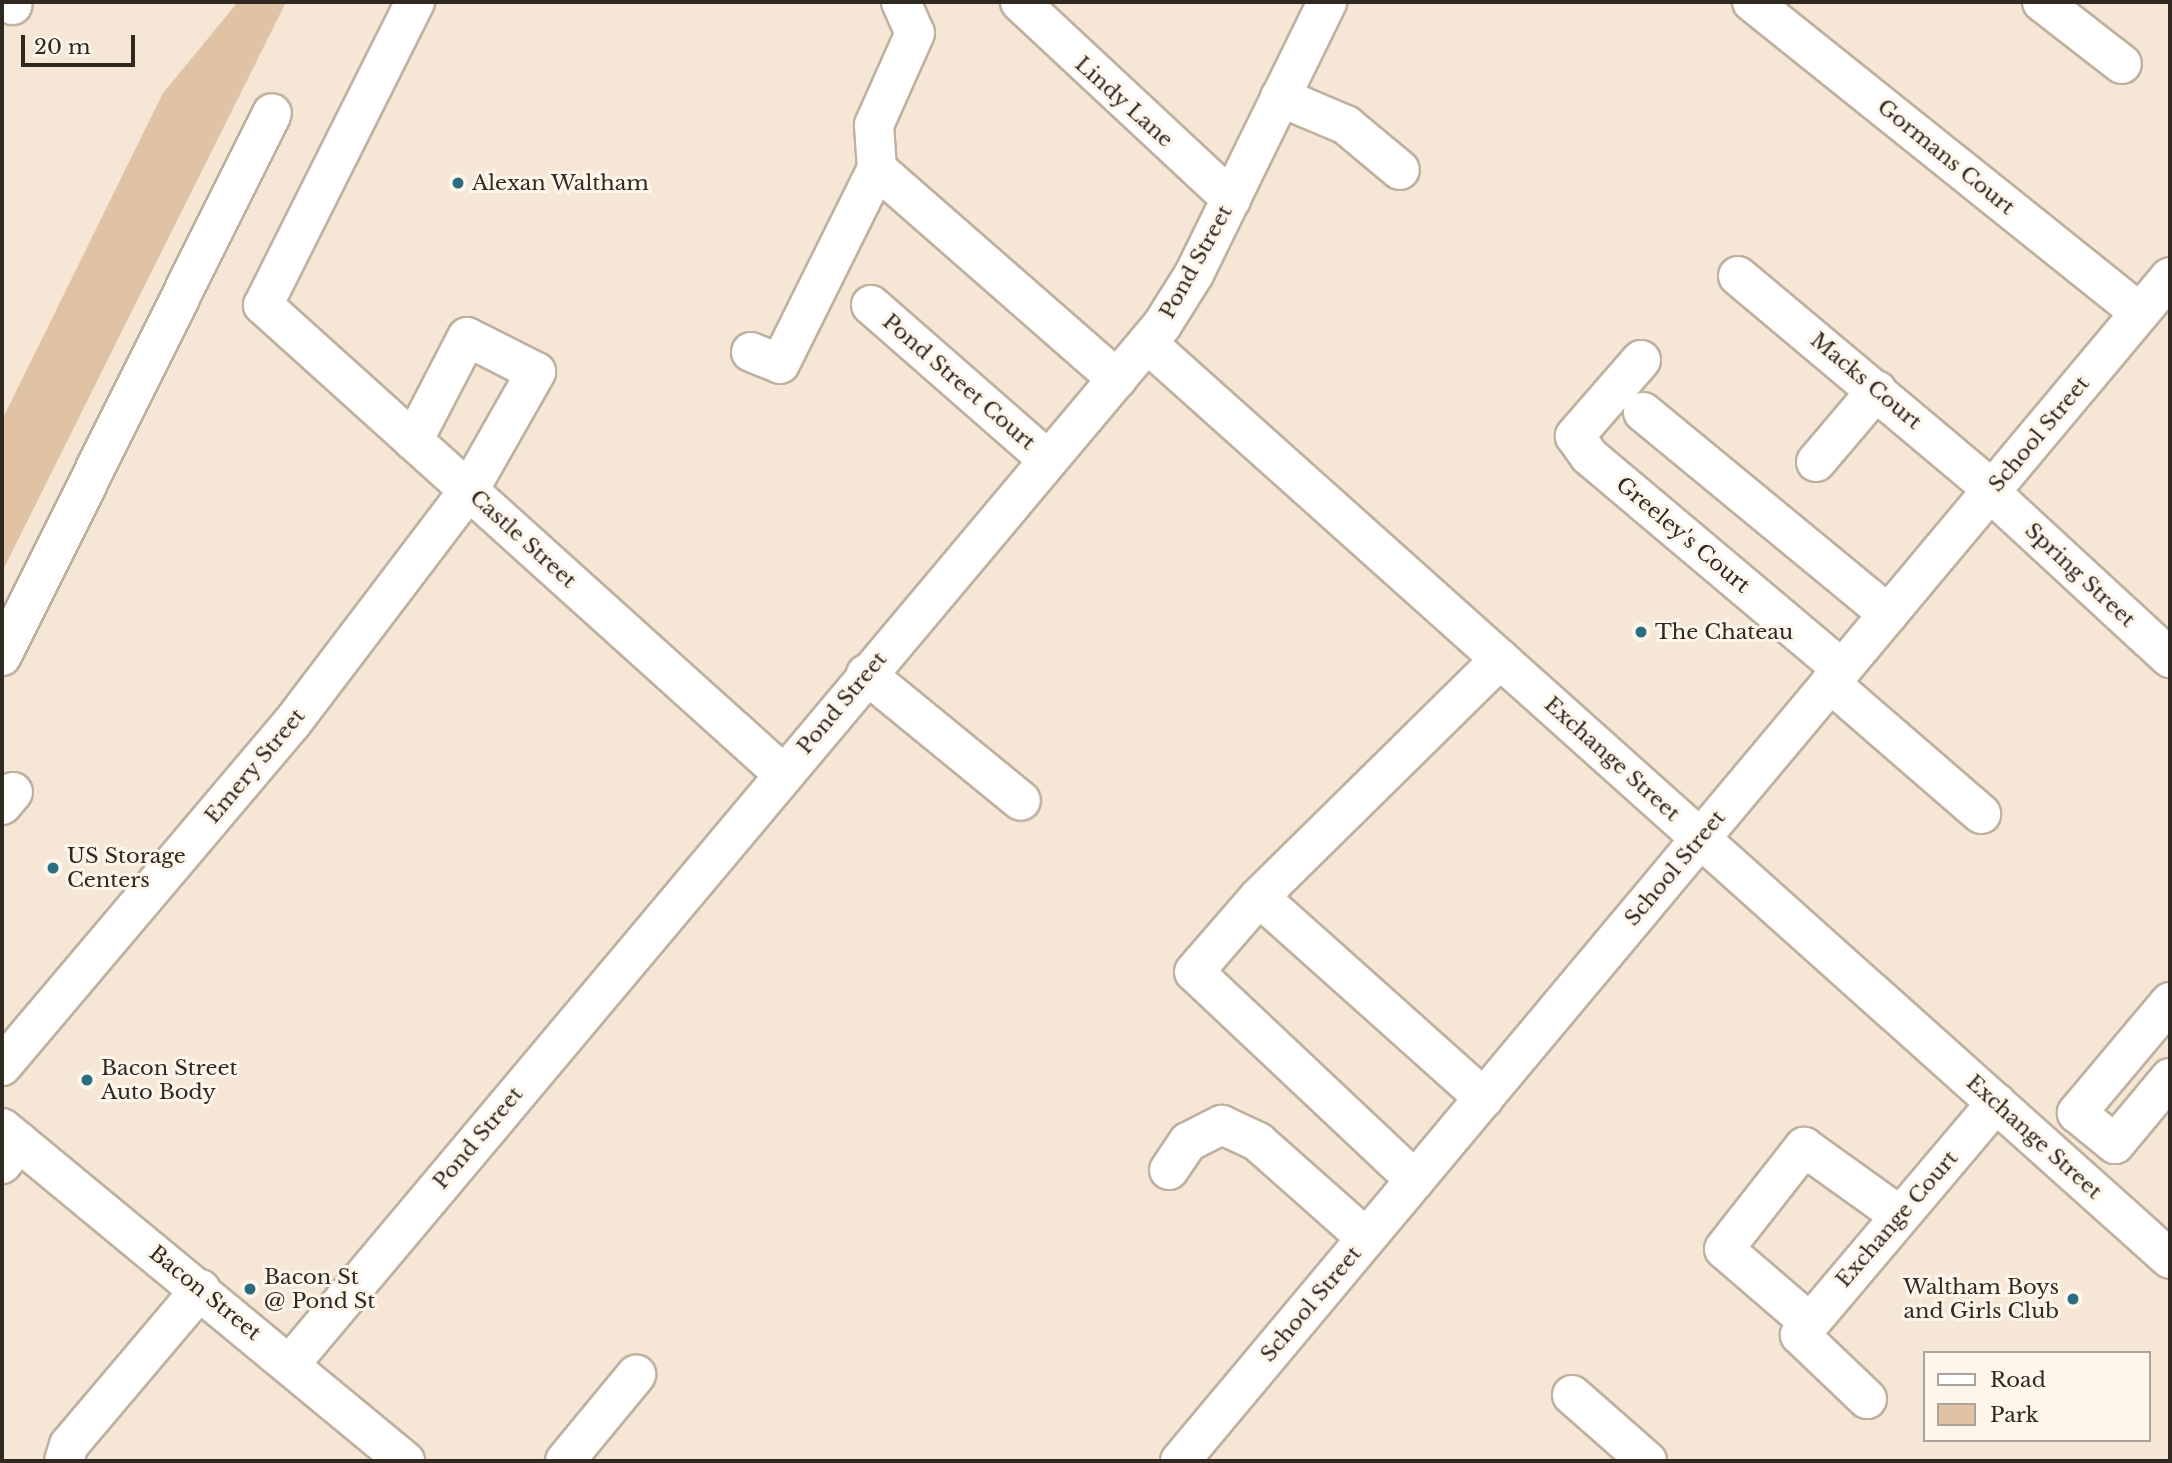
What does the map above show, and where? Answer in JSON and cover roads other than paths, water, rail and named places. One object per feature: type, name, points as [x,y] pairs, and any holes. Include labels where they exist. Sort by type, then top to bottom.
[{"type":"street","name":"Castle Street","points":[[415,2],[263,305],[782,773]]},
{"type":"street","points":[[751,352],[780,364],[877,169],[874,125],[915,33],[901,2]]},
{"type":"street","name":"Lindy Lane","points":[[1020,2],[1231,199]]},
{"type":"street","name":"Pond Street","points":[[291,1363],[782,773],[1147,343],[1183,293],[1327,2]]},
{"type":"street","name":"Gormans Court","points":[[1752,2],[2140,313]]},
{"type":"street","points":[[2042,2],[2122,64]]},
{"type":"street","points":[[1280,97],[1346,125],[1400,170]]},
{"type":"street","points":[[2,656],[272,113]]},
{"type":"street","points":[[877,169],[1117,379]]},
{"type":"street","name":"Macks Court","points":[[1738,276],[1877,390],[1991,491]]},
{"type":"street","name":"School Street","points":[[1180,1461],[2170,277]]},
{"type":"street","name":"Pond Street Court","points":[[871,305],[1048,460]]},
{"type":"street","name":"Emery Street","points":[[2,1066],[292,723],[469,490],[536,372],[467,337],[413,441]]},
{"type":"street","name":"Exchange Street","points":[[1147,343],[2170,1259]]},
{"type":"street","name":"Greeley's Court","points":[[1641,360],[1575,436],[1589,456],[1836,676],[1981,814]]},
{"type":"street","points":[[1816,462],[1877,390]]},
{"type":"street","points":[[1643,412],[1888,614]]},
{"type":"street","name":"Spring Street","points":[[1991,491],[2170,659]]},
{"type":"street","points":[[1415,1180],[1194,972],[1259,897],[1500,659]]},
{"type":"street","points":[[866,674],[1021,801]]},
{"type":"street","points":[[1259,897],[1484,1098]]},
{"type":"street","points":[[2170,1002],[2077,1113],[2115,1144],[2170,1078]]},
{"type":"street","name":"Exchange Court","points":[[1805,1329],[1996,1103]]},
{"type":"street","points":[[1169,1170],[1188,1142],[1222,1125],[1258,1142],[1366,1238]]},
{"type":"street","points":[[2073,1172],[2104,1136]]},
{"type":"street","name":"Bacon Street","points":[[8,1144],[201,1289],[405,1461]]},
{"type":"street","points":[[1867,1399],[1805,1329],[1724,1249],[1804,1147],[1899,1215]]},
{"type":"street","points":[[64,1461],[69,1445],[201,1289]]},
{"type":"street","points":[[565,1461],[636,1375]]},
{"type":"street","points":[[1572,1395],[1647,1461]]},
{"type":"place","name":"Alexan Waltham","points":[[458,183]]},
{"type":"place","name":"The Chateau","points":[[1641,632]]},
{"type":"place","name":"US Storage Centers","points":[[53,868]]},
{"type":"place","name":"Bacon Street Auto Body","points":[[87,1080]]},
{"type":"place","name":"Bacon St @ Pond St","points":[[250,1289]]},
{"type":"place","name":"Waltham Boys and Girls Club","points":[[2073,1299]]}]
